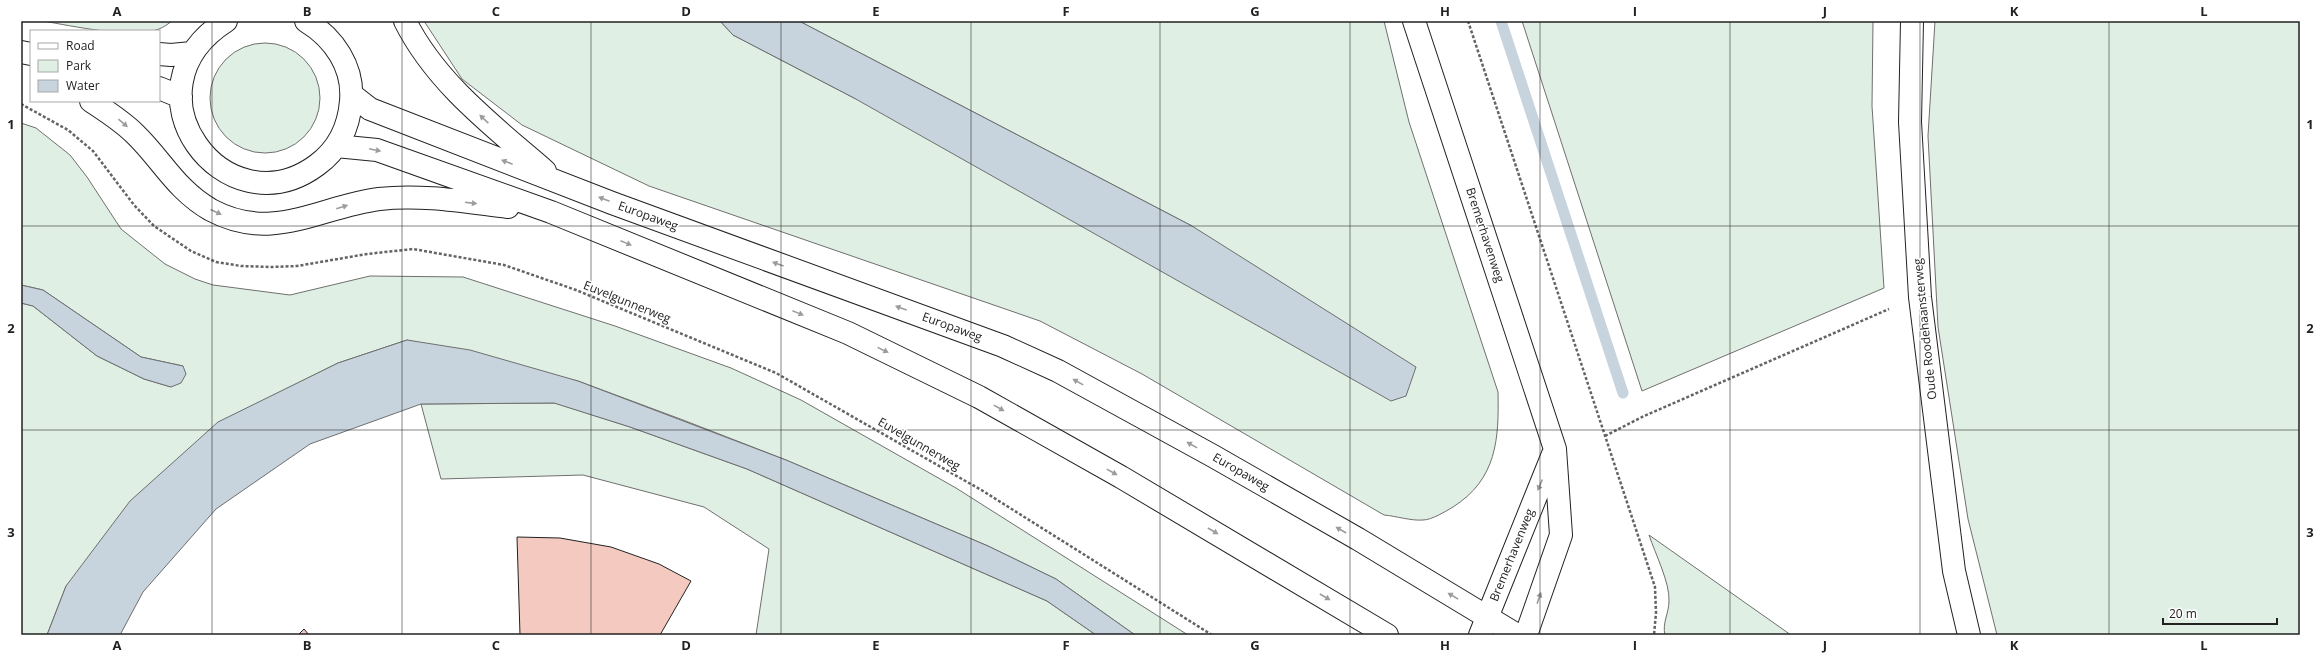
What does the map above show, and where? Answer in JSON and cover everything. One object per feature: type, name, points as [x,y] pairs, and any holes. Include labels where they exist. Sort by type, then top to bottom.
[{"type":"main road","points":[[226,21],[202,40],[192,53],[186,67],[180,97],[188,132],[198,147],[210,160],[240,178],[276,182],[294,178],[310,171],[324,160],[336,146],[345,130],[350,113],[352,95],[350,76],[343,58],[333,42],[314,24]]},
{"type":"main road","points":[[405,21],[416,42],[429,60],[459,94],[556,181]]},
{"type":"main road","name":"Bremerhavenweg","points":[[1414,21],[1556,449],[1561,535],[1526,635]]},
{"type":"main road","name":"Oude Roodehaansterweg","points":[[1912,21],[1910,122],[1920,297],[1954,571],[1969,635]]},
{"type":"main road","points":[[160,54],[171,55],[192,53]]},
{"type":"main road","points":[[160,88],[180,97]]},
{"type":"main road","name":"Europaweg","points":[[352,95],[370,109],[556,181],[1003,346],[1058,371],[1358,539],[1483,626],[1517,635]]},
{"type":"main road","points":[[92,102],[134,133],[184,191],[206,207],[231,218],[251,223],[292,222],[345,206],[379,199],[416,197],[551,212]]},
{"type":"main road","points":[[336,146],[377,150],[551,212],[848,333],[979,397],[1121,477],[1387,635]]},
{"type":"main road","name":"Bremerhavenweg","points":[[1483,626],[1556,449]]},
{"type":"path","points":[[1468,21],[1655,587],[1656,613],[1654,635]]},
{"type":"path","name":"Euvelgunnerweg","points":[[21,104],[68,130],[93,151],[134,205],[154,226],[191,251],[216,262],[241,266],[272,267],[297,266],[367,254],[413,249],[504,265],[576,290],[776,373],[983,491],[1212,635]]},
{"type":"path","points":[[1605,436],[1644,416],[1920,297]]},
{"type":"green space","points":[[43,21],[172,21],[155,30],[96,30]]},
{"type":"green space","points":[[424,21],[720,21],[733,35],[854,98],[1192,226],[799,21],[1384,21],[1409,122],[1498,392],[1498,426],[1496,442],[1487,471],[1479,484],[1468,496],[1453,507],[1435,517],[1427,520],[1418,520],[1384,515],[1142,374],[1040,321],[649,186],[522,125],[462,79]]},
{"type":"green space","points":[[1522,21],[1873,21],[1872,106],[1884,288],[1642,391]]},
{"type":"green space","points":[[1935,21],[2300,21],[2300,635],[1997,635],[1968,519],[1938,327],[1928,136]]},
{"type":"green space","points":[[265,43],[286,47],[304,59],[316,77],[320,98],[316,119],[304,137],[286,149],[265,153],[244,149],[226,137],[214,119],[210,98],[214,77],[226,59],[244,47]]},
{"type":"green space","points":[[21,123],[36,128],[70,155],[87,177],[121,229],[165,264],[195,279],[213,285],[290,295],[370,276],[463,277],[615,326],[731,368],[801,400],[956,488],[1188,635],[1135,635],[1056,579],[988,546],[786,460],[683,420],[578,381],[407,340],[338,363],[218,423],[66,586],[47,635],[21,635],[21,303],[33,306],[97,356],[144,379],[171,387],[183,366],[141,357],[43,290],[21,285]]},
{"type":"green space","points":[[555,403],[630,427],[747,469],[1047,601],[1096,635],[756,635],[769,549],[704,507],[583,475],[441,479],[421,404]]},
{"type":"green space","points":[[1649,535],[1791,635],[1665,635],[1664,626],[1669,605],[1669,594],[1665,577]]},
{"type":"water","points":[[720,21],[799,21],[1192,226],[1416,367],[1406,396],[1391,401],[854,98],[733,35]]},
{"type":"water","points":[[21,285],[43,290],[141,357],[183,366],[186,374],[181,383],[171,387],[144,379],[97,356],[33,306],[21,303]]},
{"type":"water","points":[[407,340],[470,350],[578,381],[786,460],[988,546],[1056,579],[1135,635],[1096,635],[1047,601],[747,469],[630,427],[554,403],[421,404],[310,444],[216,509],[143,592],[120,635],[47,635],[66,586],[130,501],[218,422],[338,363]]},
{"type":"building","points":[[517,537],[560,538],[611,547],[659,564],[691,581],[660,635],[520,635]]},
{"type":"building","points":[[304,629],[309,635],[298,635]]},
{"type":"waterway","points":[[1501,21],[1623,393]]}]
